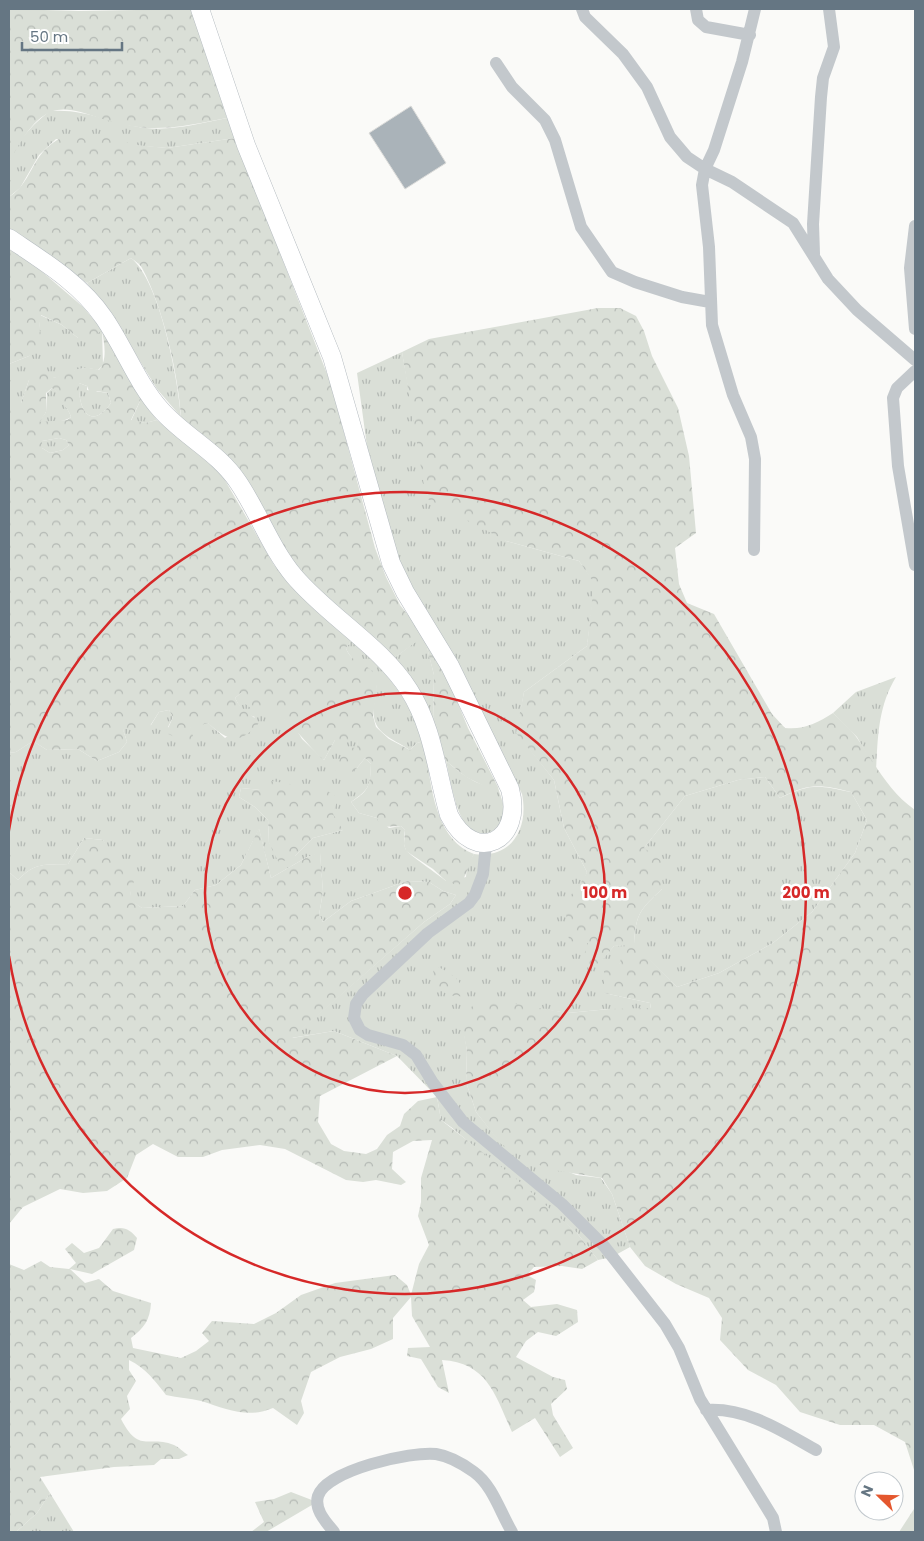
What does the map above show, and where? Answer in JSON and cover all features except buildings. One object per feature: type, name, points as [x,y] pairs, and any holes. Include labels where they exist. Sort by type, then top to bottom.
[{"type":"main road","points":[[9,238],[63,276],[89,299],[118,339],[140,381],[160,409],[217,458],[238,482],[280,559],[324,608],[369,645],[399,675],[414,698],[423,717],[453,822],[464,837],[474,842],[486,844],[499,840],[511,822],[513,809],[510,789],[441,649],[405,592],[391,563],[378,522],[338,373],[246,145],[200,9]]},
{"type":"street","points":[[582,9],[585,17],[623,54],[647,87],[670,137],[687,157],[705,169],[732,182],[789,219],[828,279],[857,310],[915,360]]},
{"type":"street","points":[[696,9],[698,20],[706,27],[750,35]]},
{"type":"street","points":[[754,550],[755,459],[752,445],[718,351],[710,302],[709,247],[702,186],[705,169],[714,150],[750,35],[755,9]]},
{"type":"street","points":[[814,256],[813,224],[821,97],[823,78],[834,47],[829,9]]},
{"type":"street","points":[[496,63],[512,86],[545,120],[555,140],[581,227],[612,272],[635,282],[682,297],[710,302]]},
{"type":"street","points":[[915,226],[910,268],[915,329]]},
{"type":"street","points":[[915,371],[897,388],[893,398],[898,466],[915,565]]},
{"type":"street","points":[[486,844],[483,874],[475,894],[459,911],[428,933],[363,994],[354,1009],[355,1022],[364,1033],[393,1041],[410,1049],[450,1107],[463,1122],[562,1204],[604,1246],[665,1324],[679,1348],[706,1410],[773,1518],[776,1532]]},
{"type":"street","points":[[706,1410],[726,1409],[749,1416],[816,1450]]},
{"type":"street","points":[[334,1532],[318,1508],[318,1496],[325,1485],[374,1464],[426,1454],[450,1458],[475,1472],[490,1490],[512,1532]]},
{"type":"green space","points":[[9,9],[79,11],[193,9],[227,118],[178,127],[148,128],[123,125],[69,110],[54,111],[40,119],[25,135],[9,163]]},
{"type":"green space","points":[[50,111],[87,114],[134,126],[156,129],[186,126],[227,118],[235,138],[167,148],[56,139],[39,155],[20,188],[9,197],[9,166],[14,151],[31,128]]},
{"type":"green space","points":[[70,134],[99,135],[136,145],[167,148],[235,138],[331,384],[375,548],[386,577],[400,605],[424,635],[450,684],[468,728],[498,787],[486,787],[466,777],[446,761],[433,726],[434,675],[424,636],[393,659],[297,570],[226,456],[181,417],[177,381],[163,321],[150,284],[140,265],[131,258],[87,283],[9,229],[9,197],[18,190],[47,148],[57,140]]},
{"type":"green space","points":[[9,248],[39,269],[82,306],[102,329],[141,399],[131,420],[145,423],[157,420],[212,464],[222,475],[274,565],[321,615],[351,641],[346,648],[351,657],[375,673],[377,689],[373,716],[376,727],[389,739],[410,750],[417,743],[424,741],[432,789],[442,821],[449,835],[460,846],[474,854],[459,885],[446,881],[433,869],[406,851],[404,844],[405,830],[401,826],[380,827],[377,818],[359,813],[351,802],[365,791],[369,783],[371,764],[365,758],[348,775],[335,770],[345,747],[357,748],[358,740],[335,740],[324,760],[292,726],[274,713],[263,709],[252,709],[244,703],[241,693],[235,698],[238,703],[259,723],[239,738],[228,737],[208,723],[190,728],[193,736],[190,744],[166,733],[173,717],[169,710],[159,712],[148,729],[123,729],[127,742],[119,752],[97,761],[78,749],[47,750],[33,741],[16,752],[9,753],[9,403],[21,403],[29,380],[43,368],[53,378],[80,369],[92,368],[99,370],[104,361],[102,330],[91,339],[78,338],[62,325],[41,315],[39,328],[43,340],[29,356],[9,364]],"holes":[[[79,383],[87,386],[91,396],[97,391],[108,393],[111,403],[104,412],[97,416],[87,414],[81,401]],[[52,388],[58,393],[71,417],[67,420],[40,422],[46,412],[46,393]],[[59,438],[66,440],[69,445],[63,450],[50,453],[42,448],[42,441]]]},
{"type":"green space","points":[[131,258],[151,287],[159,308],[172,356],[181,417],[157,389],[114,319],[87,283]]},
{"type":"green space","points":[[598,308],[620,308],[636,316],[644,331],[652,356],[678,408],[689,456],[696,533],[675,548],[679,584],[687,603],[714,614],[772,714],[785,728],[798,728],[810,725],[833,713],[855,735],[897,795],[915,810],[915,1532],[899,1532],[914,1509],[914,1470],[905,1442],[874,1425],[840,1425],[800,1412],[776,1385],[748,1370],[720,1340],[722,1318],[709,1298],[676,1284],[645,1266],[630,1247],[612,1194],[602,1178],[547,1169],[501,1144],[476,1112],[466,1082],[467,1051],[461,1020],[473,1005],[499,1001],[568,1013],[609,1009],[651,1008],[650,1003],[604,993],[604,971],[620,963],[622,952],[633,945],[614,946],[601,962],[592,966],[583,958],[588,943],[570,946],[566,920],[568,901],[587,872],[564,828],[554,780],[516,733],[524,692],[587,646],[594,583],[579,561],[506,541],[426,498],[402,352],[429,339]],"holes":[[[765,777],[780,798],[814,786],[830,787],[851,792],[867,820],[855,853],[812,912],[773,943],[719,973],[677,987],[634,944],[636,925],[644,907],[662,889],[663,862],[644,848],[685,796],[738,780]]]},
{"type":"green space","points":[[40,315],[62,325],[78,338],[102,329],[103,365],[98,370],[85,368],[60,377],[29,380],[21,403],[9,403],[9,364],[29,356],[39,328]]},
{"type":"green space","points":[[402,352],[413,413],[506,541],[579,561],[595,583],[587,646],[524,692],[517,733],[554,780],[564,828],[587,872],[583,884],[571,896],[588,942],[601,961],[614,946],[634,944],[636,925],[644,907],[662,889],[644,848],[685,796],[738,780],[765,777],[780,798],[800,790],[815,787],[851,792],[867,820],[855,853],[812,912],[773,943],[719,973],[677,987],[634,945],[620,963],[604,993],[650,1003],[651,1009],[609,1009],[568,1013],[534,1008],[462,1020],[467,1051],[466,1082],[476,1112],[501,1143],[576,1175],[601,1178],[612,1194],[630,1247],[612,1257],[598,1260],[577,1233],[441,1120],[437,1097],[397,1056],[334,1031],[291,1038],[424,922],[450,904],[456,895],[443,891],[429,882],[407,881],[351,901],[323,922],[319,915],[323,892],[320,853],[307,857],[271,878],[259,829],[241,865],[216,885],[195,890],[183,906],[142,908],[131,901],[130,891],[103,840],[84,838],[68,864],[35,867],[18,880],[9,872],[9,753],[16,752],[33,741],[47,750],[78,749],[97,761],[119,752],[127,742],[123,729],[151,725],[159,712],[169,710],[173,717],[168,727],[190,743],[189,728],[197,724],[208,723],[225,738],[255,717],[245,712],[239,705],[235,698],[241,693],[263,708],[275,712],[295,727],[302,739],[324,760],[335,740],[358,740],[357,768],[365,758],[371,764],[370,778],[365,791],[351,802],[359,813],[377,818],[389,828],[401,826],[405,830],[404,843],[406,850],[446,881],[466,877],[467,865],[474,854],[499,852],[515,839],[523,818],[522,794],[453,654],[401,573],[369,461],[357,373]],"holes":[[[241,788],[260,790],[343,830],[313,838],[295,856],[269,843],[268,820],[255,807],[239,797]]]},
{"type":"green space","points":[[79,383],[87,386],[87,390],[108,393],[111,403],[104,412],[97,416],[87,414],[81,401]]},
{"type":"green space","points":[[52,388],[59,393],[71,417],[60,421],[39,422],[46,412],[47,393]]},
{"type":"green space","points":[[141,399],[157,420],[145,423],[131,421]]},
{"type":"green space","points":[[59,438],[66,440],[69,445],[63,450],[50,453],[42,448],[42,441]]},
{"type":"green space","points":[[424,635],[434,675],[433,726],[418,690],[393,659]]},
{"type":"green space","points":[[351,641],[375,662],[395,686],[411,712],[424,741],[417,743],[410,750],[387,736],[377,726],[374,719],[376,685],[371,675],[348,653],[346,648]]},
{"type":"green space","points":[[896,677],[882,711],[878,734],[876,770],[857,737],[833,713],[856,692]]},
{"type":"green space","points":[[446,761],[464,775],[483,785],[498,787],[504,814],[500,825],[491,832],[480,833],[474,831],[464,823],[454,797]]},
{"type":"green space","points":[[272,781],[326,790],[338,798],[333,814],[343,830],[313,838],[295,856],[279,863],[269,843],[268,820],[255,807],[239,797],[241,788],[260,790]]},
{"type":"green space","points":[[259,828],[271,878],[307,857],[320,852],[323,892],[319,915],[323,922],[351,901],[407,881],[429,882],[443,891],[456,895],[450,904],[424,922],[292,1038],[334,1031],[397,1056],[320,1096],[318,1122],[331,1144],[344,1151],[366,1154],[377,1149],[387,1135],[400,1126],[404,1114],[418,1101],[437,1097],[441,1120],[513,1176],[577,1233],[598,1260],[582,1269],[562,1266],[534,1267],[527,1275],[536,1280],[534,1292],[523,1300],[531,1307],[557,1304],[577,1310],[578,1322],[556,1336],[538,1332],[526,1341],[516,1357],[553,1377],[565,1380],[567,1389],[551,1404],[553,1415],[573,1448],[560,1457],[535,1418],[512,1432],[488,1383],[470,1367],[458,1362],[442,1360],[449,1393],[438,1387],[421,1359],[407,1356],[408,1348],[430,1347],[412,1316],[411,1297],[393,1318],[393,1339],[371,1349],[340,1357],[311,1372],[301,1401],[304,1413],[297,1425],[273,1408],[254,1413],[237,1412],[197,1400],[166,1395],[145,1371],[129,1360],[129,1370],[136,1381],[127,1396],[130,1409],[121,1419],[127,1430],[139,1440],[165,1442],[178,1447],[188,1455],[179,1459],[161,1459],[154,1465],[114,1467],[40,1477],[50,1493],[37,1513],[16,1532],[9,1532],[9,1264],[24,1270],[41,1261],[50,1267],[69,1269],[76,1263],[65,1249],[72,1243],[84,1253],[99,1248],[113,1229],[127,1229],[137,1238],[134,1250],[92,1274],[70,1269],[85,1283],[99,1279],[113,1291],[151,1303],[146,1323],[131,1338],[133,1348],[181,1358],[196,1351],[209,1341],[202,1333],[212,1321],[254,1324],[276,1313],[301,1295],[335,1283],[395,1275],[407,1285],[411,1295],[419,1264],[429,1245],[418,1216],[421,1202],[421,1178],[432,1140],[413,1141],[393,1152],[392,1169],[406,1182],[401,1185],[376,1180],[363,1182],[346,1180],[285,1149],[260,1145],[222,1150],[203,1157],[178,1157],[153,1144],[136,1155],[127,1178],[107,1191],[83,1193],[60,1189],[23,1207],[9,1224],[9,872],[18,880],[35,867],[68,864],[84,838],[103,840],[134,882],[130,891],[132,901],[142,908],[183,906],[195,890],[216,885],[241,865]]},
{"type":"green space","points":[[432,964],[457,979],[465,996],[444,993],[437,984]]},
{"type":"green space","points":[[291,1492],[317,1502],[266,1532],[251,1532],[264,1522],[255,1502],[274,1499]]},
{"type":"green space","points":[[50,1493],[74,1532],[16,1532],[37,1513]]}]
